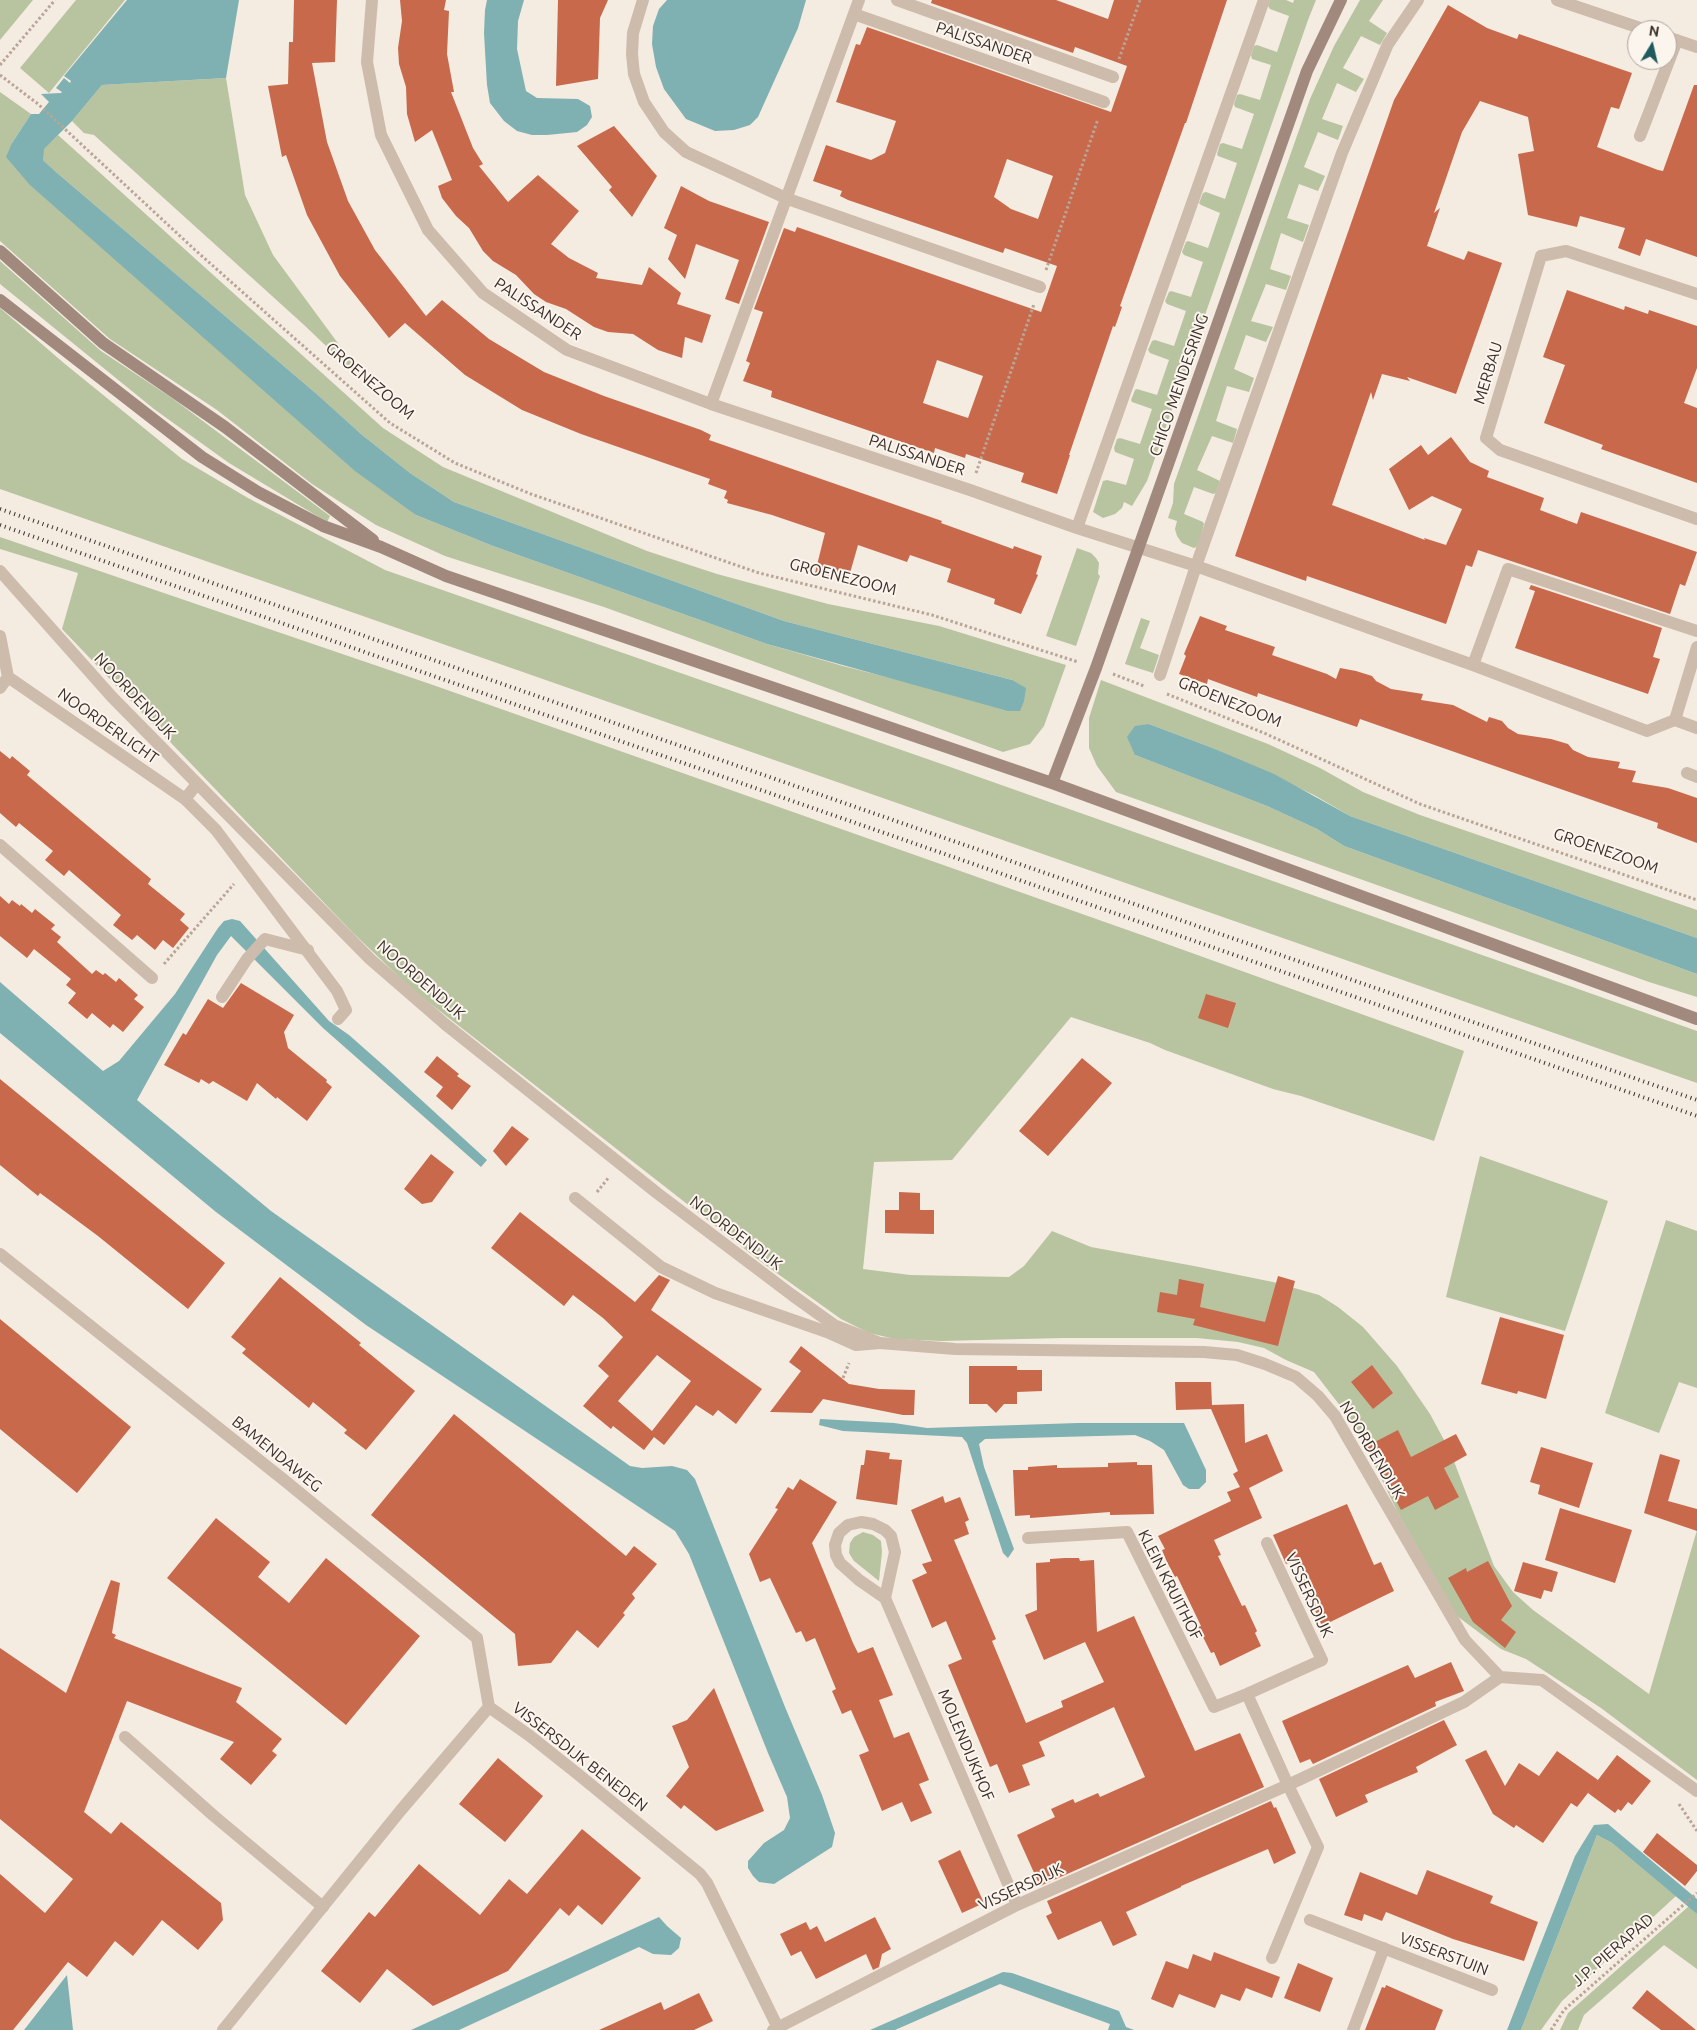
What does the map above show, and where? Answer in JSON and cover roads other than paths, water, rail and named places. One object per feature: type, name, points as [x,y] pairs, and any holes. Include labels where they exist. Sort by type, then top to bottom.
[{"type":"street","name":"PALISSANDER","points":[[372,0],[367,62],[381,135],[428,230],[483,293],[566,350],[711,404],[970,490],[1077,528],[1139,547]]},
{"type":"street","points":[[642,0],[633,33],[632,54],[634,74],[644,102],[664,132],[686,152],[788,198],[1040,287]]},
{"type":"street","points":[[711,404],[859,0]]},
{"type":"street","name":"PALISSANDER","points":[[897,0],[1113,77]]},
{"type":"street","points":[[1077,528],[1264,0]]},
{"type":"street","name":"CHICO MENDESRING","points":[[1052,783],[1096,668],[1306,71],[1341,0]]},
{"type":"street","points":[[1160,675],[1196,566],[1342,153],[1388,44],[1418,0]]},
{"type":"street","points":[[1557,0],[1587,5],[1627,22]]},
{"type":"street","name":"PALISSANDER","points":[[854,14],[1104,102]]},
{"type":"street","points":[[1677,41],[1697,47]]},
{"type":"street","points":[[1640,136],[1662,70]]},
{"type":"street","points":[[0,251],[103,343],[225,426],[381,547]]},
{"type":"street","name":"MERBAU","points":[[1697,294],[1566,251],[1541,256],[1486,438],[1500,450],[1697,519]]},
{"type":"street","points":[[0,300],[202,457],[258,492],[323,526],[381,547],[446,576],[1052,783],[1697,1019]]},
{"type":"street","points":[[1139,547],[1473,665],[1647,731],[1675,720],[1697,728]]},
{"type":"street","points":[[1473,665],[1508,568],[1697,631]]},
{"type":"street","name":"NOORDENDIJK","points":[[0,571],[7,585],[197,784],[254,864],[308,950],[337,991],[346,1010],[338,1019]]},
{"type":"street","points":[[0,636],[8,677],[0,688]]},
{"type":"street","points":[[1675,720],[1697,647]]},
{"type":"street","name":"NOORDERLICHT","points":[[8,677],[185,799]]},
{"type":"street","points":[[185,799],[197,784]]},
{"type":"street","name":"NOORDENDIJK","points":[[185,799],[254,864],[370,958],[422,1004],[657,1193],[834,1325],[880,1343]]},
{"type":"street","points":[[0,845],[152,978]]},
{"type":"street","points":[[222,997],[247,959],[265,939],[308,950]]},
{"type":"street","name":"NOORDENDIJK","points":[[575,1198],[661,1267],[715,1293],[827,1332],[854,1348],[880,1343],[955,1349],[1204,1352],[1237,1355],[1296,1377],[1318,1396],[1335,1416],[1464,1640],[1500,1677]]},
{"type":"street","name":"BAMENDAWEG","points":[[0,1254],[284,1480],[477,1638],[489,1707]]},
{"type":"street","points":[[861,1522],[872,1524],[891,1536],[895,1552],[885,1598],[859,1580],[840,1563],[836,1555],[835,1544],[839,1533],[848,1525],[861,1522]]},
{"type":"street","name":"KLEIN KRUITHOF","points":[[1028,1538],[1127,1532],[1214,1707],[1247,1694]]},
{"type":"street","name":"VISSERSDIJK","points":[[1247,1694],[1322,1660],[1266,1543]]},
{"type":"street","name":"MOLENDIJKHOF","points":[[885,1598],[1017,1905]]},
{"type":"street","points":[[1500,1677],[1542,1680],[1697,1791]]},
{"type":"street","name":"VISSERSDIJK","points":[[775,2029],[1017,1905],[1288,1786],[1464,1702],[1500,1677]]},
{"type":"street","points":[[1247,1694],[1318,1848],[1272,1958]]},
{"type":"street","name":"VISSERSDIJK BENEDEN","points":[[223,2030],[401,1810],[489,1707],[572,1769],[700,1874],[707,1883],[775,2029]]},
{"type":"street","points":[[125,1737],[214,1816],[322,1907]]},
{"type":"street","name":"VISSERSTUIN","points":[[1310,1920],[1492,1990]]},
{"type":"street","name":"VISSERSTUIN","points":[[1353,2030],[1384,1948]]},
{"type":"water","points":[[127,0],[239,0],[226,78],[102,85],[72,121],[44,149],[43,160],[361,434],[410,473],[454,502],[784,621],[1012,680],[1026,688],[1020,711],[1008,711],[767,644],[493,546],[416,515],[355,471],[30,185],[6,157],[12,143],[31,114],[39,114],[49,102],[41,94],[62,92],[56,88],[64,78],[70,83],[71,81],[64,76]]},
{"type":"water","points":[[487,0],[524,0],[518,21],[517,49],[526,91],[537,98],[578,99],[590,106],[592,117],[587,125],[577,132],[532,135],[517,131],[504,121],[490,103],[487,85],[484,33]]},
{"type":"water","points":[[667,0],[806,0],[798,28],[758,117],[750,125],[734,130],[715,131],[686,119],[664,89],[656,67],[652,44],[653,26],[659,9]]},
{"type":"water","points":[[1149,724],[1274,774],[1350,816],[1697,938],[1697,974],[1344,846],[1317,829],[1267,806],[1135,755],[1127,737],[1135,726]]},
{"type":"water","points":[[232,919],[240,921],[329,1021],[349,1035],[487,1160],[481,1167],[323,1028],[231,936],[217,955],[137,1100],[271,1211],[630,1466],[642,1468],[672,1466],[687,1470],[695,1479],[785,1707],[822,1795],[835,1833],[832,1847],[774,1884],[759,1882],[748,1868],[748,1861],[764,1843],[784,1830],[790,1818],[787,1797],[689,1554],[675,1531],[366,1325],[216,1212],[0,1033],[0,982],[103,1071],[119,1061],[175,994],[218,928],[224,921]]},
{"type":"water","points":[[820,1419],[894,1423],[927,1428],[1078,1423],[1184,1423],[1206,1470],[1206,1482],[1199,1489],[1189,1489],[1183,1485],[1164,1450],[1150,1441],[1135,1435],[985,1439],[979,1444],[984,1467],[1014,1549],[1008,1558],[1003,1553],[967,1443],[962,1437],[843,1431],[819,1425]]},
{"type":"water","points":[[1608,1824],[1697,1899],[1697,1914],[1612,1843],[1597,1835],[1521,2030],[1507,2030],[1575,1856],[1594,1825]]},
{"type":"water","points":[[659,1917],[681,1938],[679,1948],[671,1955],[653,1954],[639,1947],[459,2030],[411,2030]]},
{"type":"water","points":[[1003,1972],[1012,1973],[1119,2011],[1126,2027],[1134,2030],[1108,2030],[1110,2024],[1000,1984],[895,2030],[870,2030]]},
{"type":"water","points":[[67,1975],[73,2030],[24,2030]]},
{"type":"railway","points":[[0,509],[1697,1100]]},
{"type":"railway","points":[[0,525],[1697,1116]]}]
